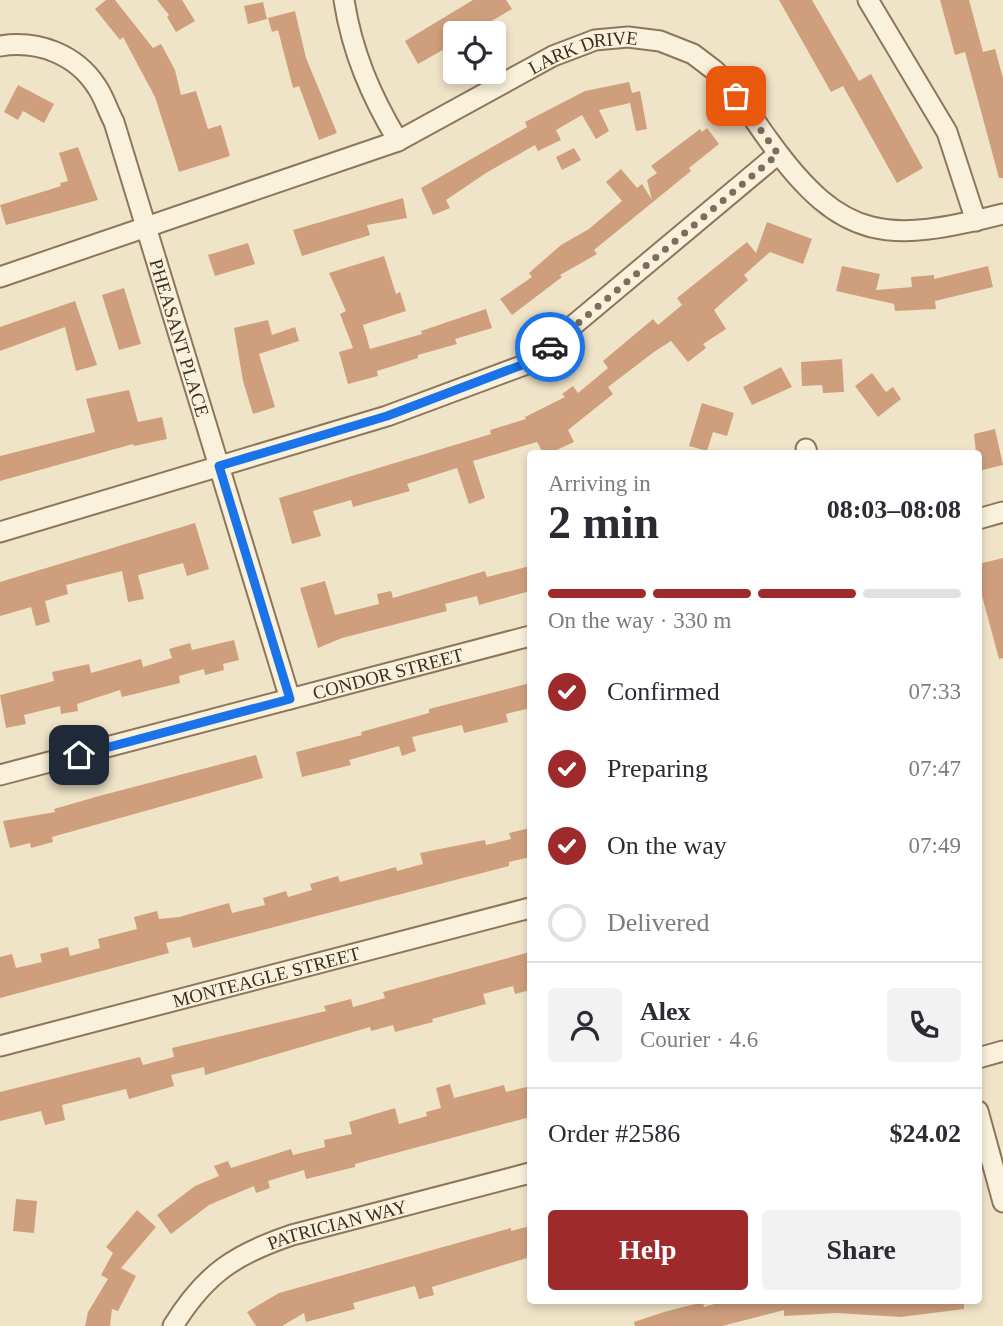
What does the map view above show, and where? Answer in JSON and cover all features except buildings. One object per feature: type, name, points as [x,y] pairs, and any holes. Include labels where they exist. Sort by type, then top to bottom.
[{"type":"street","points":[[344,0],[357,61],[375,102],[398,141]]},
{"type":"street","points":[[868,0],[947,132],[975,221]]},
{"type":"street","name":"LARK DRIVE","points":[[0,277],[149,229],[398,141],[553,56],[595,40],[628,37],[660,41],[693,54],[714,70],[778,154],[820,201],[849,219],[878,229],[906,233],[942,230],[1003,214]]},
{"type":"street","name":"PHEASANT PLACE","points":[[0,46],[30,45],[54,50],[76,64],[97,86],[114,122],[149,229],[290,699]]},
{"type":"street","points":[[0,532],[387,416],[527,363],[778,154]]},
{"type":"street","points":[[982,518],[1003,512]]},
{"type":"street","name":"CONDOR STREET","points":[[0,775],[527,637]]},
{"type":"street","name":"MONTEAGLE STREET","points":[[0,1046],[527,909]]},
{"type":"street","points":[[982,1057],[1003,1051]]},
{"type":"street","points":[[982,1126],[1003,1202]]},
{"type":"street","name":"PATRICIAN WAY","points":[[173,1326],[189,1300],[209,1278],[229,1261],[256,1247],[292,1235],[527,1174]]},
{"type":"way so far","points":[[550,347],[778,154],[736,96]]},
{"type":"route","points":[[79,755],[290,699],[219,466],[387,416],[502,374],[527,363],[550,347]]}]
